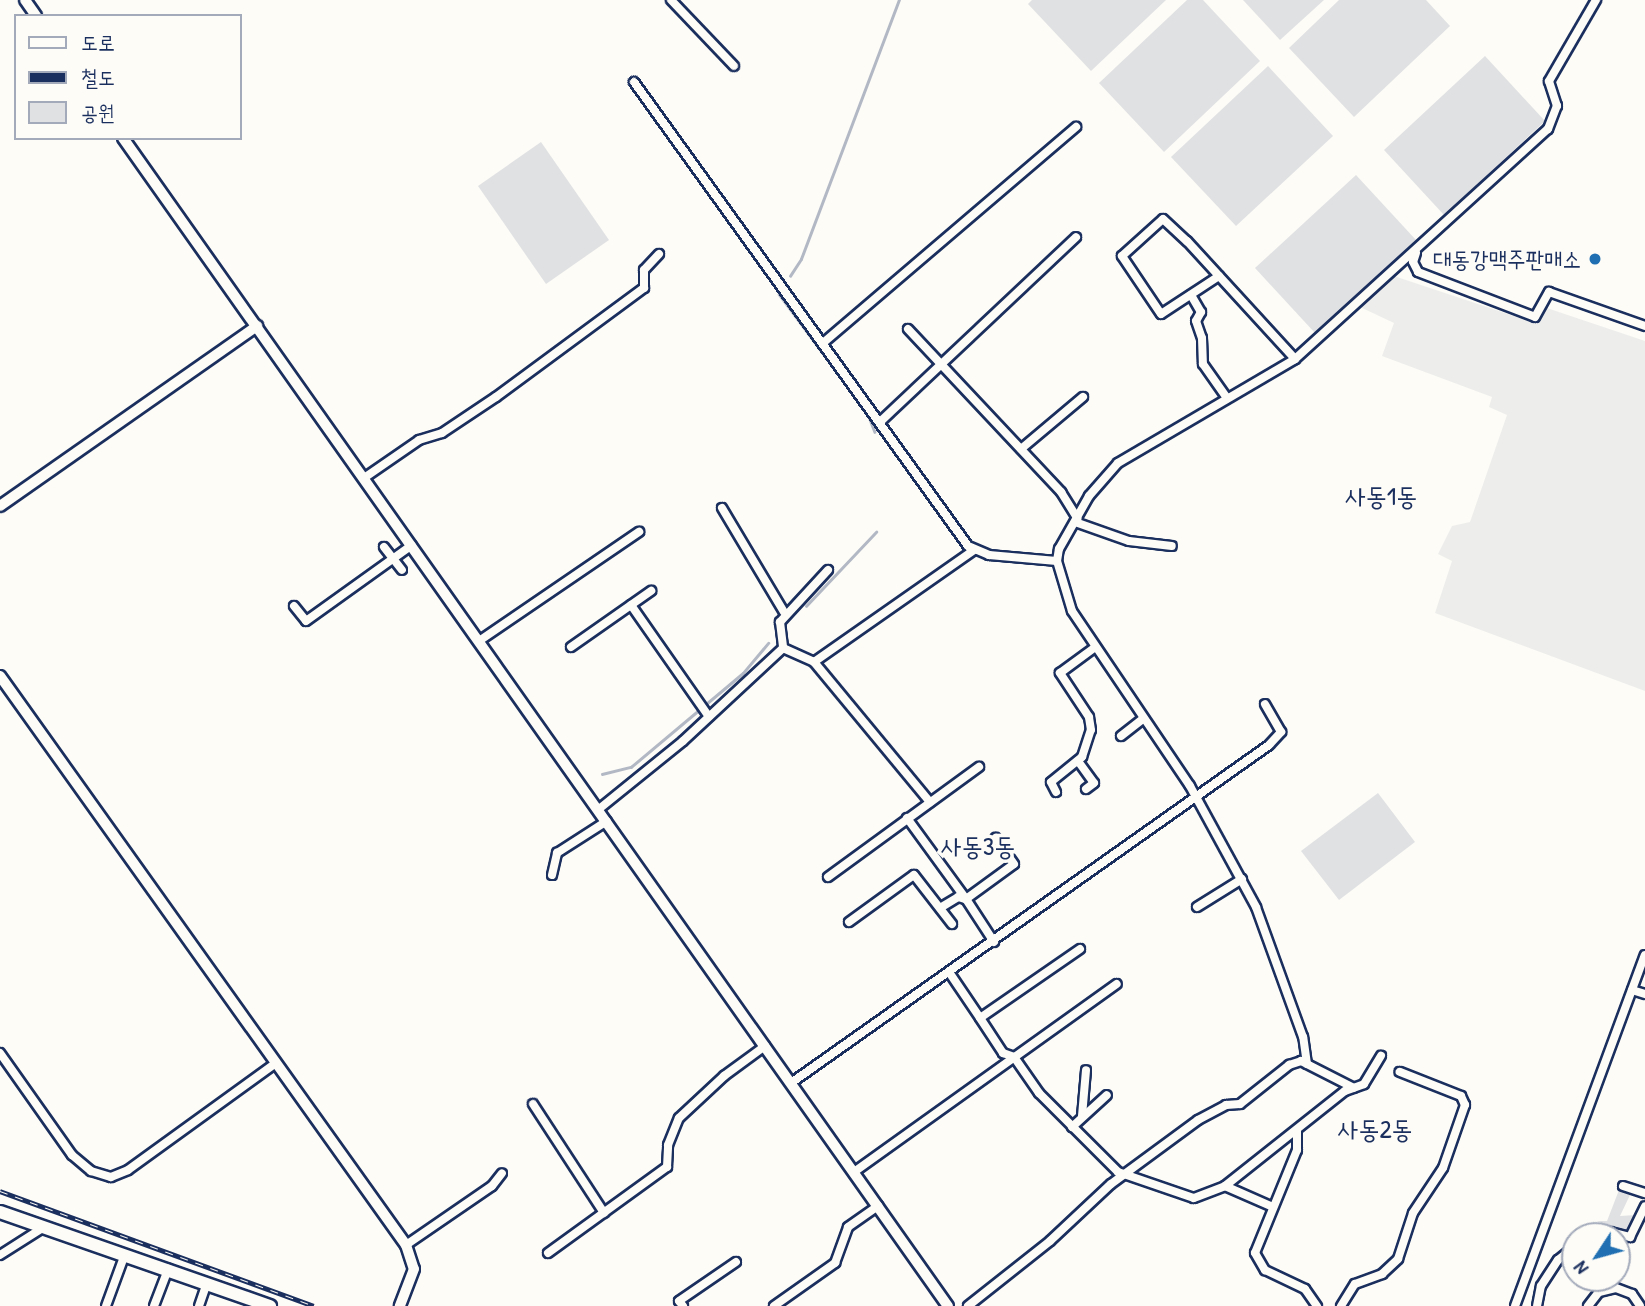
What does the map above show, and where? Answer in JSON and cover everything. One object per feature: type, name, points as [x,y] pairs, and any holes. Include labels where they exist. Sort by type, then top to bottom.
[{"type":"main road","points":[[0,1212],[270,1306]]},
{"type":"street","points":[[671,0],[734,66]]},
{"type":"street","points":[[1307,1064],[1303,1037],[1242,879],[1195,796],[1094,648],[1072,611],[1057,561],[1094,489],[1118,463],[1295,359],[1417,251],[1548,129],[1557,106],[1549,81],[1596,0]]},
{"type":"street","points":[[634,82],[974,550]]},
{"type":"street","points":[[823,343],[1076,127]]},
{"type":"street","points":[[124,140],[948,1306]]},
{"type":"street","points":[[1219,276],[1161,314],[1122,256],[1163,219],[1219,276],[1295,359]]},
{"type":"street","points":[[881,421],[1076,237]]},
{"type":"street","points":[[1417,251],[1413,262],[1418,272],[1535,317],[1549,292],[1645,326]]},
{"type":"street","points":[[364,478],[419,440],[442,433],[496,397],[644,288],[644,270],[659,254]]},
{"type":"street","points":[[1191,295],[1201,312],[1196,321],[1203,364],[1227,398]]},
{"type":"street","points":[[0,506],[257,326]]},
{"type":"street","points":[[908,329],[1062,492],[1076,520],[1129,541],[1172,546]]},
{"type":"street","points":[[1021,449],[1083,397]]},
{"type":"street","points":[[722,508],[785,612]]},
{"type":"street","points":[[479,641],[639,532]]},
{"type":"street","points":[[294,606],[304,622],[412,545]]},
{"type":"street","points":[[384,547],[402,570]]},
{"type":"street","points":[[814,662],[974,550],[1057,561]]},
{"type":"street","points":[[828,570],[785,612],[779,638],[783,648],[814,662],[930,802]]},
{"type":"street","points":[[571,647],[650,591]]},
{"type":"street","points":[[631,605],[705,711]]},
{"type":"street","points":[[598,809],[705,711],[783,648]]},
{"type":"street","points":[[1056,792],[1051,782],[1078,761],[1091,730],[1088,717],[1060,673],[1094,648]]},
{"type":"street","points":[[0,676],[406,1245],[414,1269],[400,1306]]},
{"type":"street","points":[[791,1083],[994,943],[1278,737],[1280,726],[1265,704]]},
{"type":"street","points":[[1121,736],[1143,719]]},
{"type":"street","points":[[1078,761],[1094,783],[1086,789]]},
{"type":"street","points":[[828,877],[979,767]]},
{"type":"street","points":[[907,818],[966,899],[994,943]]},
{"type":"street","points":[[552,875],[557,853],[607,821]]},
{"type":"street","points":[[966,899],[1014,864],[996,838]]},
{"type":"street","points":[[849,922],[914,875],[952,924]]},
{"type":"street","points":[[1196,907],[1242,879]]},
{"type":"street","points":[[940,908],[958,897],[966,899]]},
{"type":"street","points":[[980,1018],[1080,948]]},
{"type":"street","points":[[1515,1306],[1645,955]]},
{"type":"street","points":[[949,972],[1003,1053],[1014,1057],[1039,1093],[1110,1167],[1194,1199],[1225,1186],[1354,1088],[1369,1080],[1381,1056]]},
{"type":"street","points":[[853,1172],[1117,984]]},
{"type":"street","points":[[1632,989],[1645,995]]},
{"type":"street","points":[[548,1253],[667,1167],[668,1146],[679,1118],[724,1076],[765,1046]]},
{"type":"street","points":[[0,1053],[72,1155],[91,1171],[111,1177],[128,1170],[276,1063]]},
{"type":"street","points":[[968,1306],[1126,1174],[1198,1120],[1226,1105],[1240,1104],[1289,1065],[1307,1064],[1354,1088]]},
{"type":"street","points":[[1082,1116],[1086,1070]]},
{"type":"street","points":[[1341,1306],[1355,1284],[1382,1274],[1398,1259],[1413,1213],[1443,1168],[1465,1105],[1461,1096],[1401,1072]]},
{"type":"street","points":[[1072,1128],[1107,1095]]},
{"type":"street","points":[[533,1104],[604,1213]]},
{"type":"street","points":[[1297,1130],[1297,1150],[1255,1253],[1257,1261],[1313,1295],[1317,1306]]},
{"type":"street","points":[[406,1245],[492,1186],[502,1173]]},
{"type":"street","points":[[1225,1186],[1273,1207]]},
{"type":"street","points":[[1623,1186],[1645,1193]]},
{"type":"street","points":[[774,1306],[835,1263],[848,1227],[878,1206]]},
{"type":"street","points":[[1631,1235],[1645,1206]]},
{"type":"street","points":[[0,1255],[44,1227]]},
{"type":"street","points":[[106,1306],[125,1254]]},
{"type":"street","points":[[1537,1306],[1541,1286],[1561,1257]]},
{"type":"street","points":[[682,1306],[679,1301],[736,1262]]},
{"type":"street","points":[[154,1306],[168,1269]]},
{"type":"street","points":[[1525,1280],[1541,1286]]},
{"type":"street","points":[[199,1306],[207,1283]]},
{"type":"street","points":[[1588,1306],[1599,1292],[1616,1288],[1632,1294],[1640,1306]]},
{"type":"shaded area","points":[[1394,276],[1535,323],[1544,307],[1645,341],[1645,691],[1435,613],[1452,561],[1438,554],[1452,526],[1470,522],[1507,415],[1489,407],[1492,397],[1382,356],[1394,323],[1360,307]]},
{"type":"green space","points":[[1032,0],[1166,0],[1091,71],[1028,4]]},
{"type":"green space","points":[[1187,0],[1203,0],[1260,61],[1164,152],[1099,83]]},
{"type":"green space","points":[[1243,0],[1324,0],[1280,40]]},
{"type":"green space","points":[[1339,0],[1426,0],[1450,26],[1354,117],[1289,48]]},
{"type":"green space","points":[[1485,56],[1545,121],[1444,215],[1384,150]]},
{"type":"green space","points":[[1268,66],[1333,136],[1236,226],[1171,157]]},
{"type":"green space","points":[[541,142],[609,240],[546,284],[478,186]]},
{"type":"green space","points":[[1356,175],[1416,240],[1315,333],[1255,268]]},
{"type":"green space","points":[[1378,793],[1415,842],[1339,900],[1301,851]]},
{"type":"green space","points":[[1619,1190],[1630,1195],[1620,1216],[1636,1215],[1631,1225],[1631,1222],[1597,1221],[1607,1221]]},
{"type":"waterway","points":[[790,276],[801,259],[899,0]]},
{"type":"waterway","points":[[779,294],[868,414],[875,432]]},
{"type":"waterway","points":[[806,606],[876,532]]},
{"type":"waterway","points":[[602,774],[631,767],[743,673],[768,643]]},
{"type":"railway","points":[[0,1191],[314,1306]]},
{"type":"place","name":"대동강맥주판매소","points":[[1595,259]]},
{"type":"district","name":"사동1동","points":[[1381,496]]},
{"type":"district","name":"사동3동","points":[[978,846]]},
{"type":"district","name":"사동2동","points":[[1375,1129]]}]
